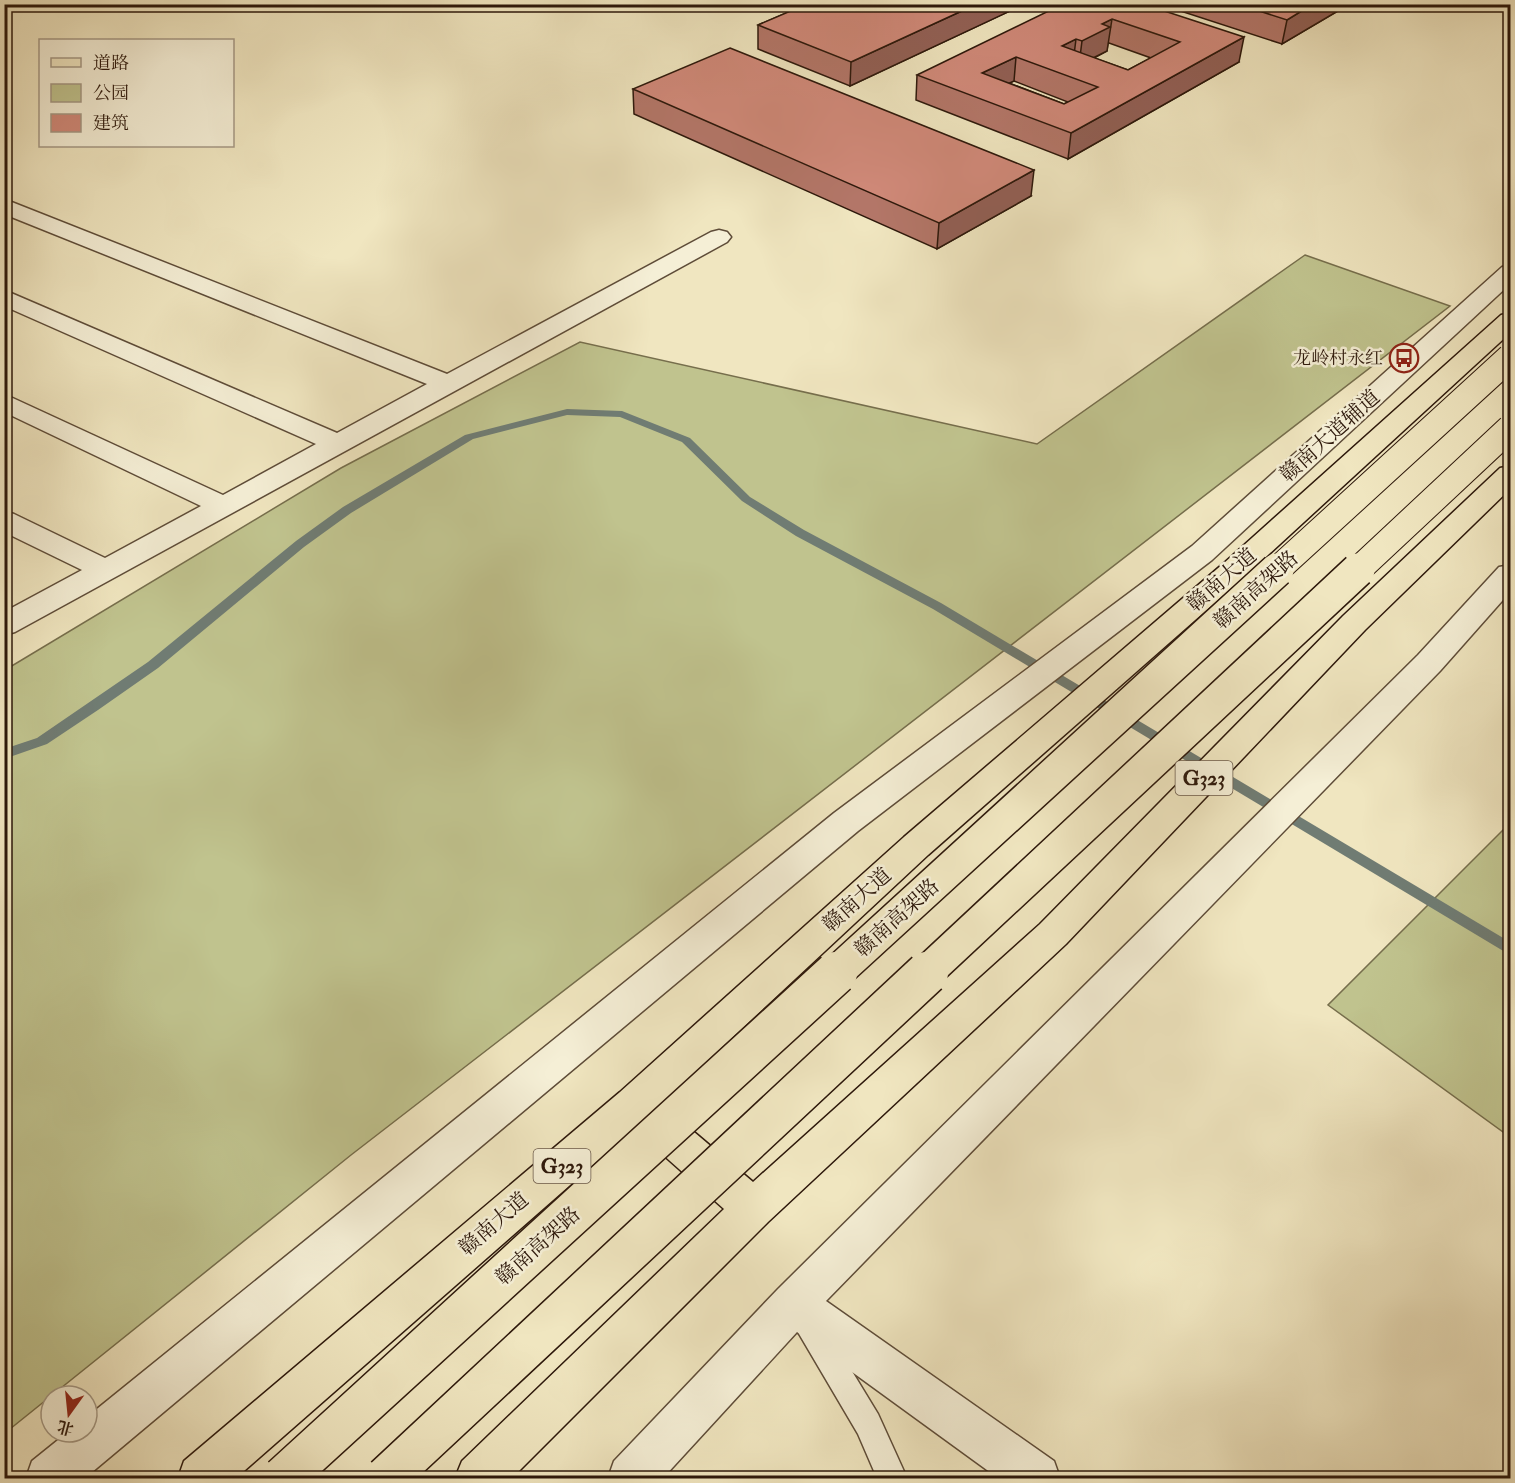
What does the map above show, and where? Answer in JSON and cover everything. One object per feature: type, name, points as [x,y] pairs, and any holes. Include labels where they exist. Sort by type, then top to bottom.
[{"type":"main road","name":"赣南大道","points":[[201,1479],[633,1104],[916,846],[1234,570],[1510,320]]},
{"type":"main road","name":"赣南高架路","points":[[283,1479],[1510,357]]},
{"type":"main road","points":[[386,1479],[1510,429]]},
{"type":"main road","name":"G323","points":[[479,1479],[753,1209],[1053,934],[1354,623],[1510,474]]},
{"type":"main road","points":[[633,1104],[753,1209]]},
{"type":"street","points":[[4,206],[449,384]]},
{"type":"street","points":[[4,625],[719,237]]},
{"type":"street","name":"赣南大道辅道","points":[[49,1479],[846,822],[1202,553],[1510,272]]},
{"type":"street","points":[[4,297],[339,444]]},
{"type":"street","points":[[4,402],[224,506]]},
{"type":"street","points":[[4,520],[105,570]]},
{"type":"street","points":[[631,1479],[794,1304],[1429,663],[1510,574]]},
{"type":"street","points":[[794,1304],[1037,1479]]},
{"type":"lane","points":[[794,1304],[868,1424],[892,1479]]},
{"type":"green space","points":[[1305,255],[1450,306],[351,1155],[66,1384],[39,1384],[39,1406],[5,1433],[5,670],[341,468],[580,342],[1037,444]]},
{"type":"green space","points":[[1510,823],[1510,1137],[1328,1005]]},
{"type":"building","points":[[807,4],[977,4],[851,62],[758,25]]},
{"type":"building","points":[[1063,4],[1143,4],[1244,37],[1071,133],[917,75]],"holes":[[[1112,19],[1180,42],[1128,70],[1062,46],[1076,39],[1082,41],[1110,27],[1102,24]],[[1016,57],[1098,87],[1064,104],[982,73]]]},
{"type":"building","points":[[1238,4],[1313,4],[1287,20]]},
{"type":"building","points":[[730,48],[1034,170],[939,223],[633,89]]},
{"type":"waterway","points":[[4,754],[42,741],[93,707],[153,665],[300,544],[347,510],[469,437],[567,412],[622,414],[686,440],[746,499],[800,533],[937,606],[1510,949]]},
{"type":"place","name":"龙岭村永红","points":[[1404,358]]}]
